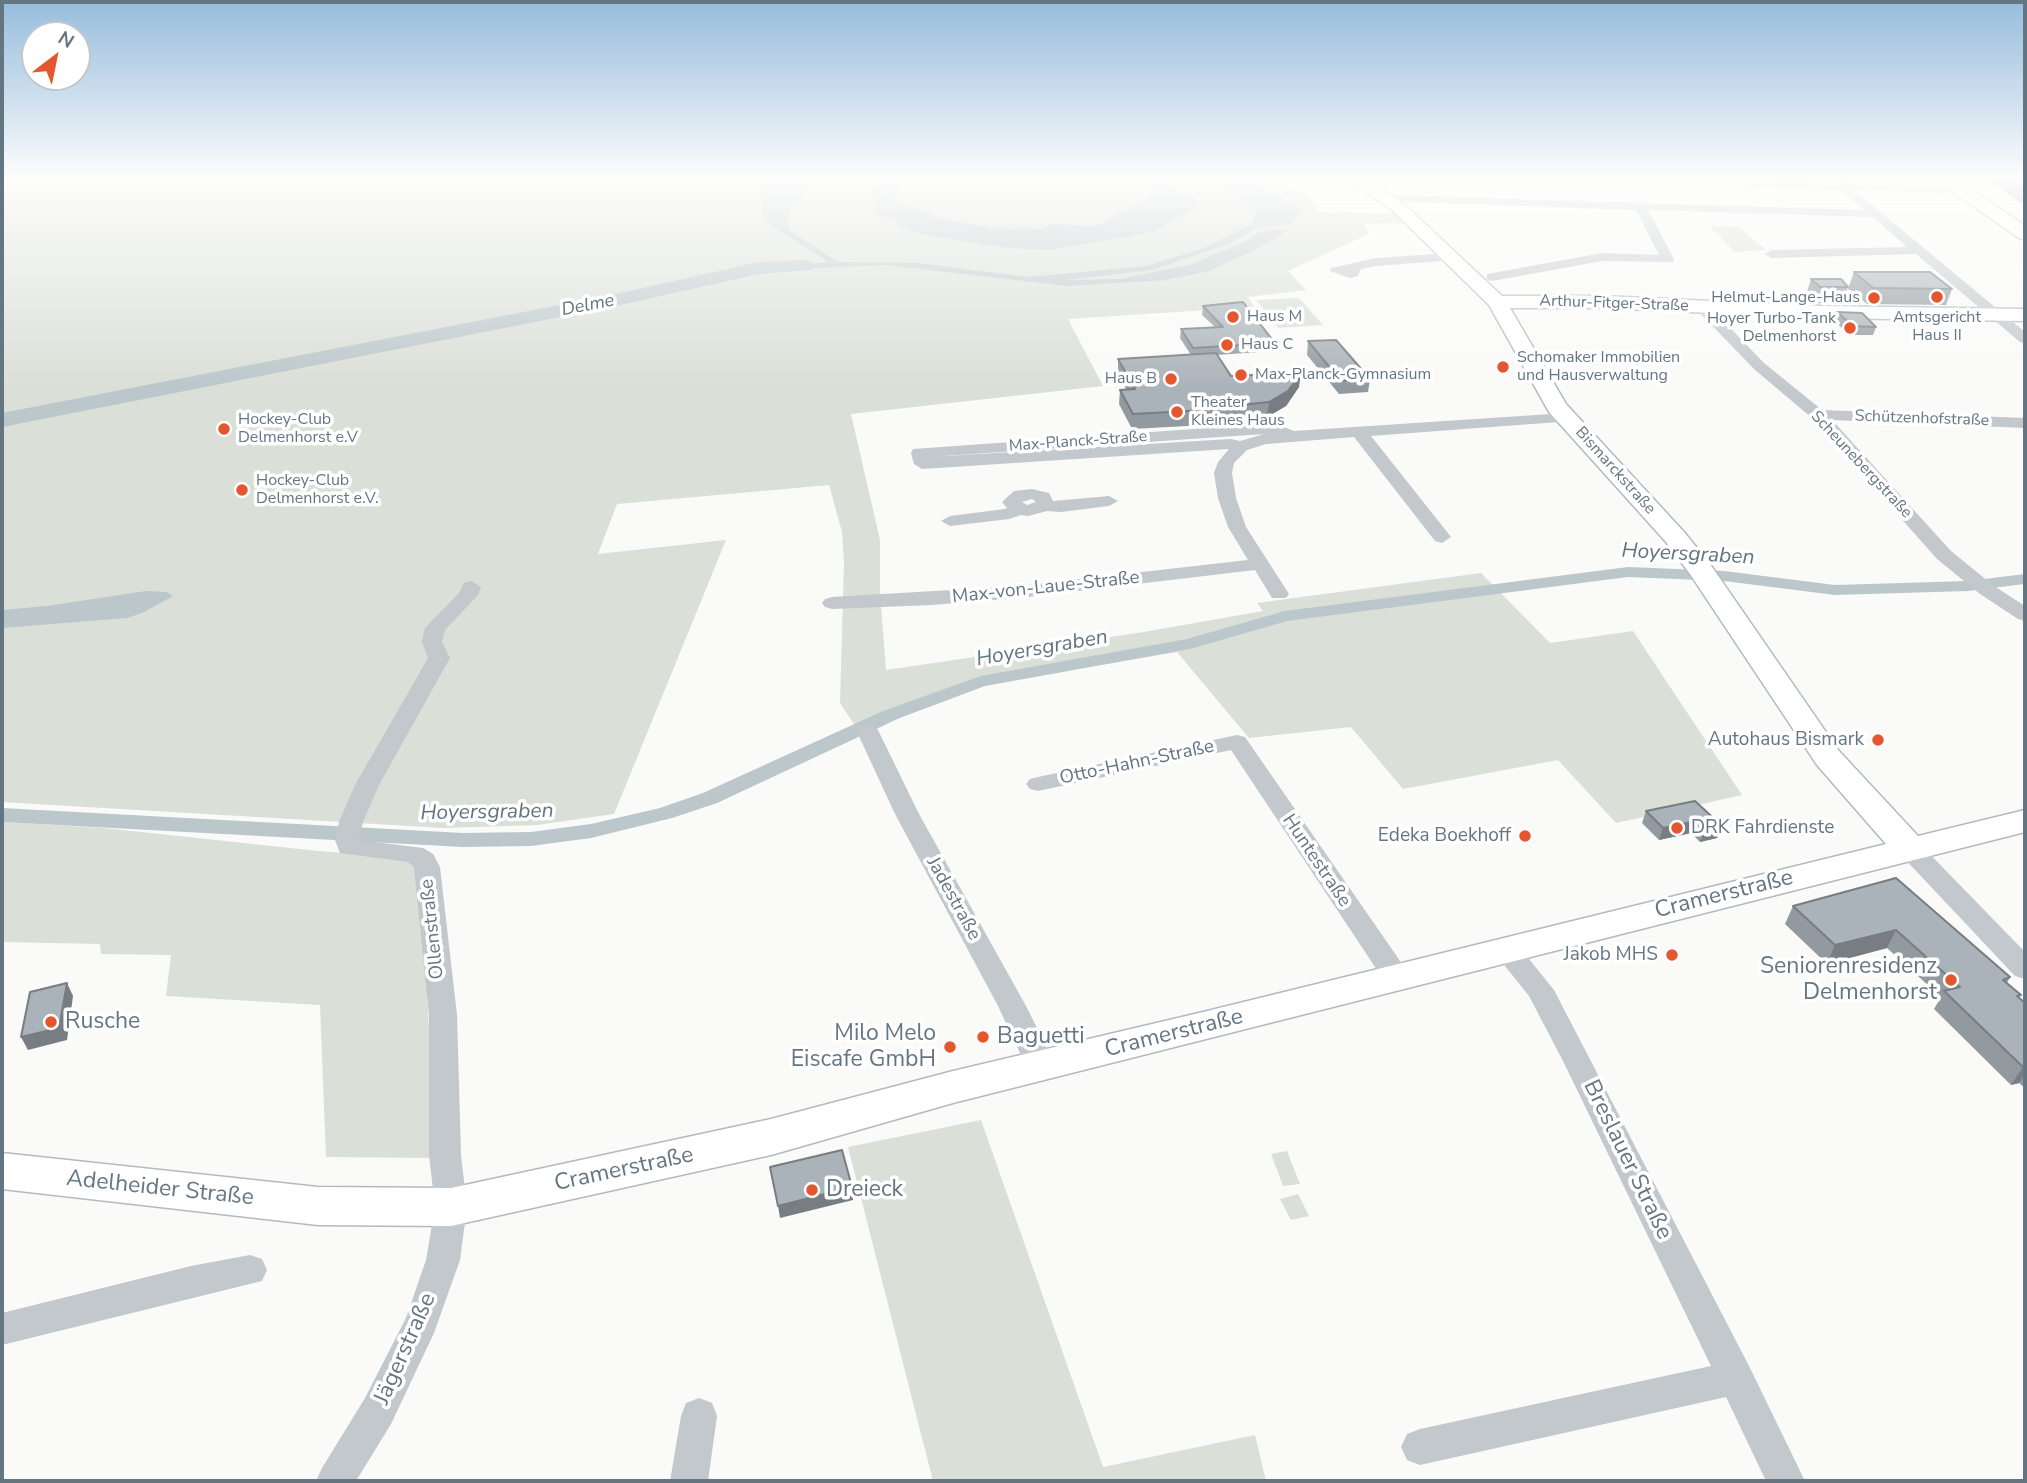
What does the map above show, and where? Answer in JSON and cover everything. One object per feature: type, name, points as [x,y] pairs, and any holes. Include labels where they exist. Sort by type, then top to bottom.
[{"type":"main road","name":"Bismarckstraße","points":[[1441,248],[1497,302],[1551,398],[1566,418],[1675,537],[1704,575],[1828,758],[1910,849]]},
{"type":"main road","name":"Arthur-Fitger-Straße","points":[[1497,302],[1601,302],[2025,315]]},
{"type":"main road","name":"Cramerstraße","points":[[317,1206],[451,1207],[771,1138],[894,1102],[2025,821]]},
{"type":"main road","name":"Adelheider Straße","points":[[2,1171],[317,1206]]},
{"type":"street","points":[[1492,277],[1602,257],[1668,259],[1662,248]]},
{"type":"street","points":[[1771,254],[1919,250],[2025,339]]},
{"type":"street","points":[[1355,268],[1376,262],[1451,257]]},
{"type":"street","name":"Scheunebergstraße","points":[[1702,307],[1759,366],[1818,415],[1944,555],[1982,586],[2025,615]]},
{"type":"street","name":"Schützenhofstraße","points":[[1818,415],[2025,423]]},
{"type":"street","name":"Max-Planck-Straße","points":[[1292,436],[1279,430],[1264,429],[919,453],[922,464],[1231,444],[1241,446],[1264,439],[1292,436],[1566,418]]},
{"type":"street","points":[[1359,432],[1442,537]]},
{"type":"street","points":[[1241,446],[1226,462],[1223,473],[1227,498],[1237,527],[1279,594]]},
{"type":"street","points":[[999,459],[1012,492],[1034,510],[1046,505],[1061,507],[1109,501]]},
{"type":"street","points":[[950,521],[1009,514],[1012,492]]},
{"type":"street","name":"Max-von-Laue-Straße","points":[[832,603],[1019,592],[1259,564]]},
{"type":"street","name":"Ollenstraße","points":[[451,1207],[445,1155],[443,1016],[427,867],[424,860],[414,854],[349,848],[349,831],[367,785],[439,658],[432,642],[435,628],[468,595],[471,587]]},
{"type":"street","name":"Jadestraße","points":[[868,732],[907,814],[1012,1006],[1041,1066]]},
{"type":"street","name":"Otto-Hahn-Straße","points":[[1038,783],[1237,742]]},
{"type":"street","name":"Huntestraße","points":[[1237,742],[1397,978]]},
{"type":"street","points":[[1910,849],[2025,969]]},
{"type":"street","name":"Breslauer Straße","points":[[1507,951],[1540,990],[1786,1481]]},
{"type":"street","name":"Jägerstraße","points":[[335,1481],[379,1411],[422,1322],[443,1260],[451,1207]]},
{"type":"street","points":[[2,1329],[191,1281],[250,1270]]},
{"type":"street","points":[[1420,1447],[1736,1378]]},
{"type":"street","points":[[690,1481],[699,1416]]},
{"type":"shaded area","points":[[2,248],[1338,248],[1288,271],[1306,290],[1248,297],[1254,307],[1068,319],[1103,386],[851,414],[880,540],[880,592],[886,670],[1144,632],[1263,611],[1257,603],[1481,573],[1550,643],[1633,631],[1742,795],[1616,823],[1558,760],[1403,789],[1351,727],[1249,738],[1177,652],[989,684],[937,700],[862,736],[840,703],[844,562],[842,532],[829,485],[617,504],[598,554],[726,540],[614,814],[537,825],[444,828],[2,802]]},
{"type":"shaded area","points":[[807,248],[817,248],[838,262],[917,263],[1028,277],[1147,266],[1203,248],[1216,248],[1152,270],[1066,280],[1120,279],[1189,265],[1230,248],[1258,248],[1209,271],[1166,280],[1067,286],[886,265],[772,270],[759,268],[829,262]]},
{"type":"shaded area","points":[[1013,248],[1061,248],[1051,250]]},
{"type":"shaded area","points":[[1731,248],[1766,250],[1735,252]]},
{"type":"shaded area","points":[[1299,298],[1323,325],[1279,328],[1256,300]]},
{"type":"shaded area","points":[[146,591],[167,592],[173,596],[127,618],[2,628],[2,610]]},
{"type":"shaded area","points":[[2,822],[104,828],[399,857],[411,862],[419,872],[425,946],[435,1158],[326,1157],[320,1005],[166,996],[171,955],[101,954],[100,944],[2,942]]},
{"type":"shaded area","points":[[981,1120],[1103,1467],[1255,1435],[1266,1481],[933,1481],[848,1147]]},
{"type":"shaded area","points":[[1287,1151],[1300,1184],[1283,1186],[1271,1154]]},
{"type":"shaded area","points":[[1298,1194],[1309,1216],[1291,1220],[1280,1199]]},
{"type":"building","points":[[1854,272],[1930,272],[1952,289],[1873,288]]},
{"type":"building","points":[[1811,279],[1841,279],[1848,287],[1820,287]]},
{"type":"building","points":[[1243,302],[1275,343],[1193,348],[1181,329],[1223,327],[1203,306]]},
{"type":"building","points":[[1837,312],[1862,313],[1876,327],[1853,326]]},
{"type":"building","points":[[1336,340],[1370,379],[1341,381],[1308,341]]},
{"type":"building","points":[[1216,353],[1231,376],[1301,373],[1288,391],[1269,402],[1241,405],[1244,408],[1133,414],[1120,390],[1135,389],[1118,359]]},
{"type":"building","points":[[1695,801],[1722,826],[1705,830],[1696,821],[1663,828],[1646,811]]},
{"type":"building","points":[[1896,878],[2010,977],[2003,980],[2021,995],[2017,996],[2025,1003],[2025,1066],[1944,991],[1960,987],[1896,930],[1835,945],[1793,906]]},
{"type":"building","points":[[67,983],[59,1028],[21,1037],[30,992]]},
{"type":"building","name":"Dreieck","points":[[842,1150],[852,1187],[778,1206],[770,1167]]},
{"type":"waterway","name":"Delme","points":[[2,420],[611,301],[759,268],[805,266]]},
{"type":"waterway","name":"Hoyersgraben","points":[[2,815],[463,840],[531,839],[591,831],[665,813],[710,798],[890,715],[981,681],[1190,644],[1285,616],[1628,572],[1724,576],[1835,590],[1968,586],[2025,579]]},
{"type":"place","name":"Amtsgericht Haus II","points":[[1937,297]]},
{"type":"place","name":"Helmut-Lange-Haus","points":[[1874,298]]},
{"type":"place","name":"Haus M","points":[[1233,317]]},
{"type":"place","name":"Hoyer Turbo-Tank Delmenhorst","points":[[1850,328]]},
{"type":"place","name":"Haus C","points":[[1227,345]]},
{"type":"place","name":"Schomaker Immobilien und Hausverwaltung","points":[[1503,367]]},
{"type":"place","name":"Max-Planck-Gymnasium","points":[[1241,375]]},
{"type":"place","name":"Haus B","points":[[1171,379]]},
{"type":"place","name":"Theater Kleines Haus","points":[[1177,412]]},
{"type":"place","name":"Hockey-Club Delmenhorst e.V","points":[[224,429]]},
{"type":"place","name":"Hockey-Club Delmenhorst e.V.","points":[[242,490]]},
{"type":"place","name":"Autohaus Bismark","points":[[1878,740]]},
{"type":"place","name":"DRK Fahrdienste","points":[[1677,828]]},
{"type":"place","name":"Edeka Boekhoff","points":[[1525,836]]},
{"type":"place","name":"Jakob MHS","points":[[1672,955]]},
{"type":"place","name":"Seniorenresidenz Delmenhorst","points":[[1951,980]]},
{"type":"place","name":"Rusche","points":[[51,1022]]},
{"type":"place","name":"Baguetti","points":[[983,1037]]},
{"type":"place","name":"Milo Melo Eiscafe GmbH","points":[[950,1047]]},
{"type":"place","name":"Dreieck","points":[[812,1190]]}]
